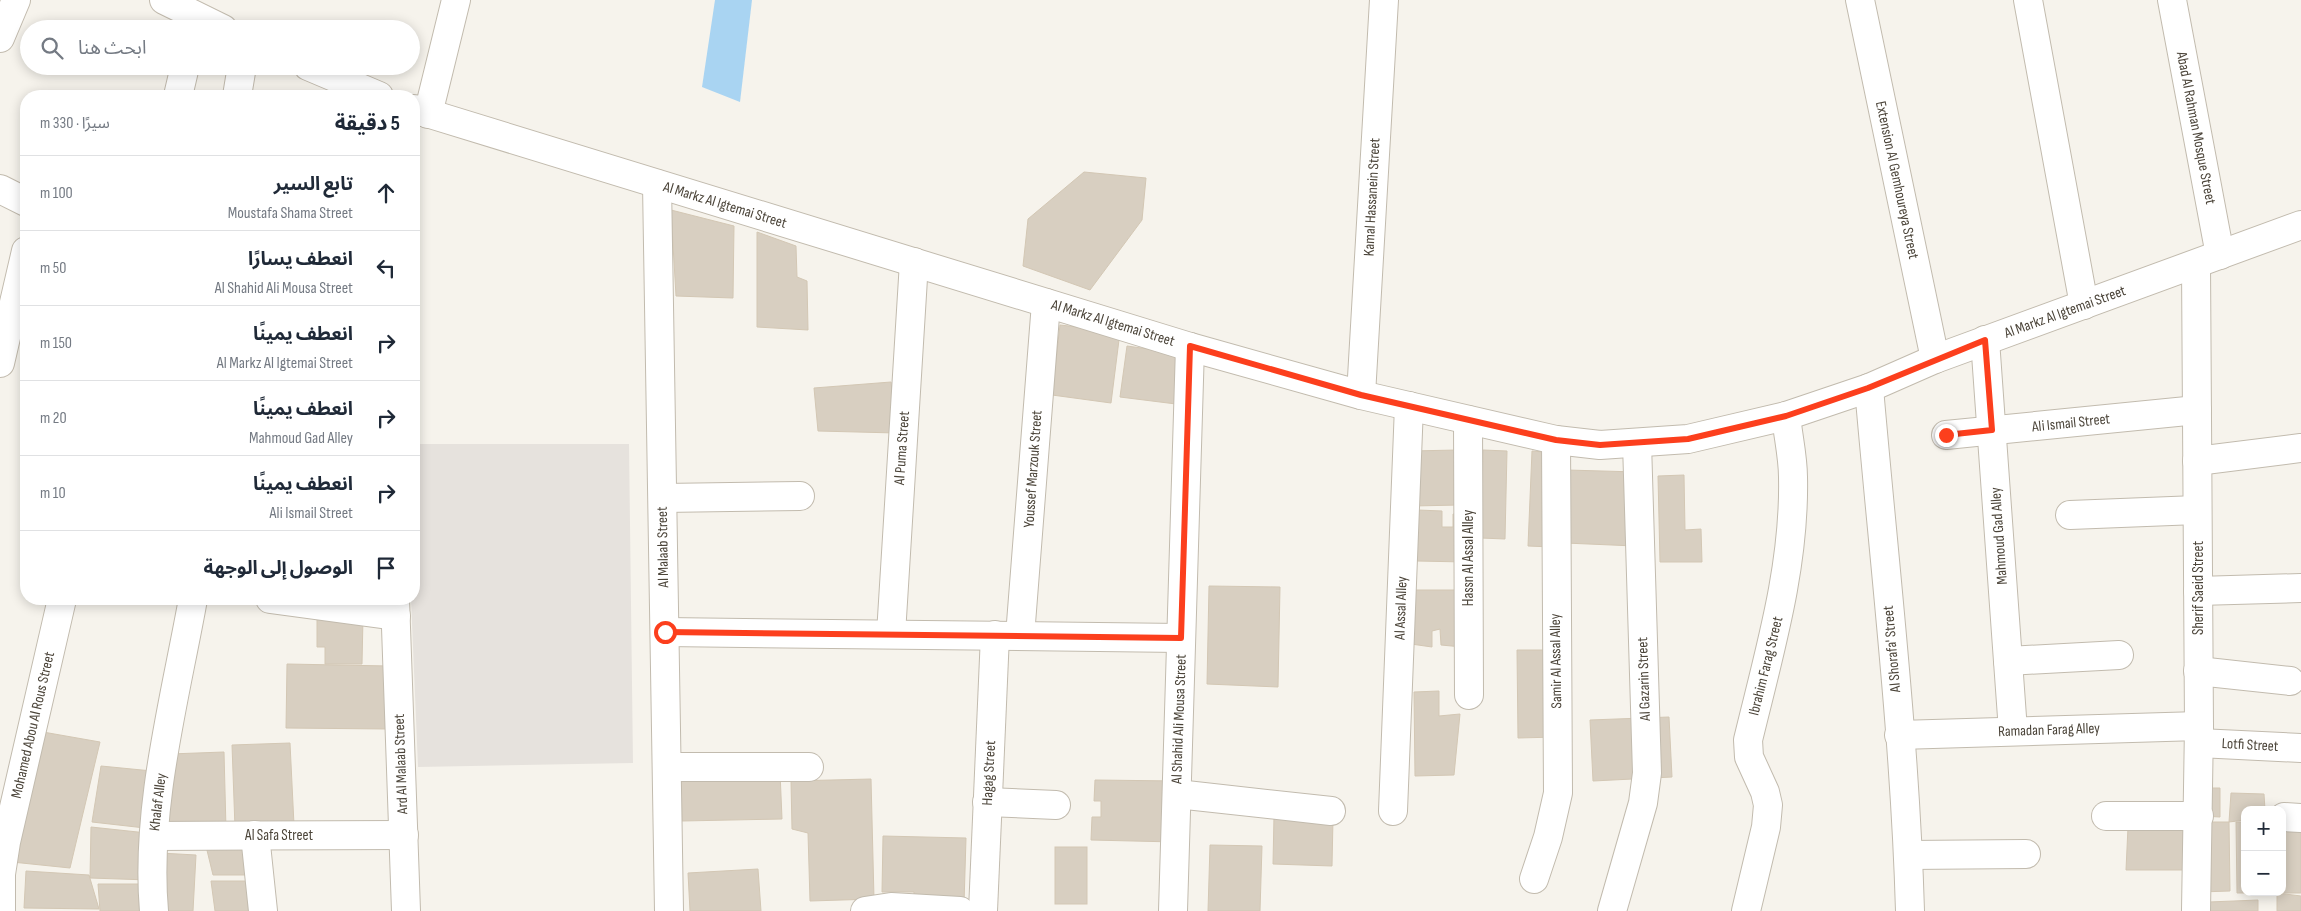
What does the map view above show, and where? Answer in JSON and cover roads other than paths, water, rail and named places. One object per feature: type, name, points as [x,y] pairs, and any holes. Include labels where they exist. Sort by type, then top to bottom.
[{"type":"street","points":[[0,38],[16,0]]},
{"type":"street","points":[[164,0],[192,20]]},
{"type":"street","points":[[421,111],[456,0]]},
{"type":"street","name":"Kamal Hassanein Street","points":[[1361,395],[1384,0]]},
{"type":"street","name":"Extension Al Gemhoureya Street","points":[[1860,0],[1935,359]]},
{"type":"street","points":[[2028,0],[2084,305]]},
{"type":"street","name":"Abad Al Rahman Mosque Street","points":[[2172,0],[2208,260]]},
{"type":"street","points":[[179,90],[183,75]]},
{"type":"street","points":[[238,90],[240,75]]},
{"type":"street","points":[[329,75],[364,90]]},
{"type":"street","name":"Al Markz Al Igtemai Street","points":[[421,111],[1190,346],[1361,395],[1556,440],[1600,445],[1688,439],[1786,416],[1868,388],[1985,340],[2301,225]]},
{"type":"street","name":"Al Malaab Street","points":[[657,184],[669,911]]},
{"type":"street","points":[[0,189],[20,199]]},
{"type":"street","name":"Sherif Saeid Street","points":[[2196,911],[2199,816],[2197,410],[2208,260]]},
{"type":"street","name":"Al Puma Street","points":[[890,634],[914,262]]},
{"type":"street","points":[[0,362],[20,277]]},
{"type":"street","name":"Youssef Marzouk Street","points":[[1007,636],[1046,302]]},
{"type":"street","name":"Mahmoud Gad Alley","points":[[1985,340],[2013,731]]},
{"type":"street","name":"Al Shahid Ali Mousa Street","points":[[1173,911],[1190,346]]},
{"type":"street","name":"Al Shorafa' Street","points":[[1868,388],[1899,735],[1910,911]]},
{"type":"street","name":"Al Assal Alley","points":[[1393,811],[1409,406]]},
{"type":"street","name":"Ali Ismail Street","points":[[1946,435],[2197,410]]},
{"type":"street","name":"Ibrahim Farag Street","points":[[1746,911],[1766,826],[1768,805],[1765,792],[1749,757],[1748,740],[1785,589],[1792,520],[1793,476],[1786,416]]},
{"type":"street","name":"Hassn Al Assal Alley","points":[[1468,420],[1469,695]]},
{"type":"street","name":"Samir Al Assal Alley","points":[[1534,879],[1548,837],[1558,793],[1556,440]]},
{"type":"street","name":"Al Gazarin Street","points":[[1612,911],[1643,803],[1647,774],[1637,443]]},
{"type":"street","points":[[2197,460],[2301,448]]},
{"type":"street","points":[[662,498],[800,496]]},
{"type":"street","points":[[2070,515],[2197,510]]},
{"type":"street","points":[[2198,591],[2301,588]]},
{"type":"street","name":"Mohamed Abou Al Rous Street","points":[[1,911],[1,874],[6,842],[61,605]]},
{"type":"street","name":"Khalaf Alley","points":[[154,911],[154,836],[157,798],[192,605]]},
{"type":"street","points":[[364,605],[395,607]]},
{"type":"street","name":"Ard Al Malaab Street","points":[[395,607],[406,911]]},
{"type":"street","points":[[665,632],[1181,638]]},
{"type":"street","name":"Hagag Street","points":[[983,911],[988,802],[1007,636]]},
{"type":"street","points":[[2008,661],[2119,655]]},
{"type":"street","points":[[2198,671],[2290,681]]},
{"type":"street","name":"Ramadan Farag Alley","points":[[1899,735],[2013,731],[2199,734]]},
{"type":"street","name":"Lotfi Street","points":[[2199,734],[2301,748]]},
{"type":"street","points":[[667,768],[809,768]]},
{"type":"street","points":[[1177,794],[1331,811]]},
{"type":"street","points":[[988,802],[1056,805]]},
{"type":"street","points":[[2106,816],[2199,816]]},
{"type":"street","points":[[255,835],[263,911]]},
{"type":"street","name":"Al Safa Street","points":[[154,836],[404,835]]},
{"type":"street","points":[[1908,856],[2026,854]]},
{"type":"street","points":[[882,910],[960,911]]},
{"type":"water","points":[[715,0],[752,0],[740,102],[702,87]]}]
